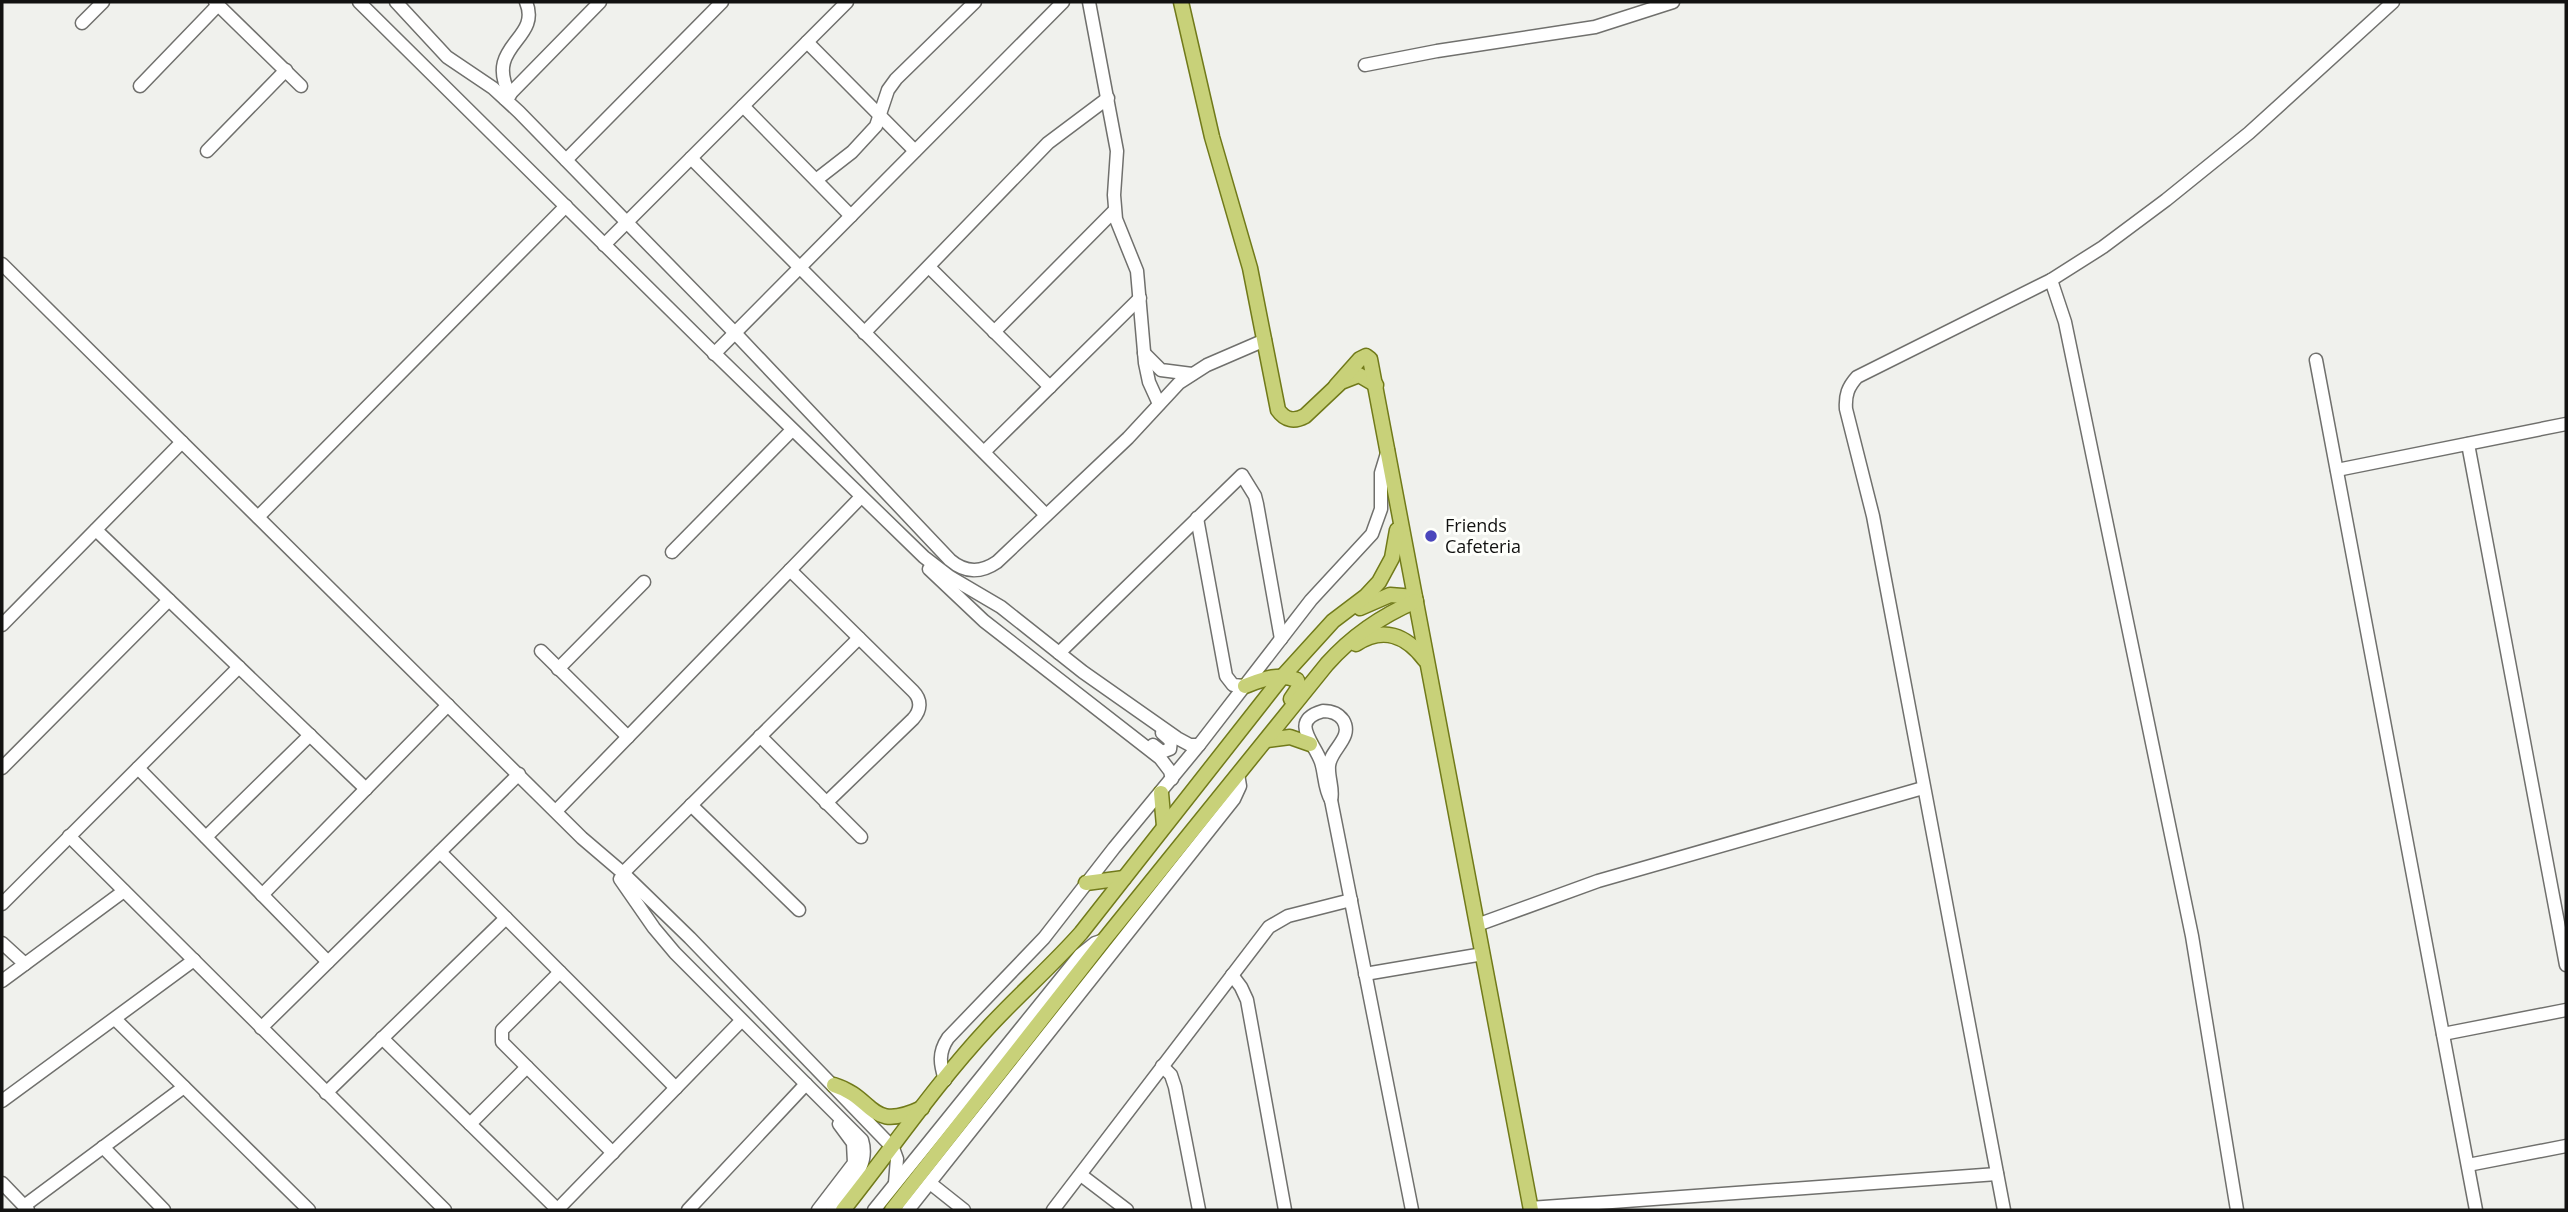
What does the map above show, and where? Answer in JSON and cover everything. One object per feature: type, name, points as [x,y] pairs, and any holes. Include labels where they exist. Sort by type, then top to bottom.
[{"type":"main road","points":[[1181,2],[1203,103],[1250,268],[1277,406],[1284,417],[1301,419],[1346,379],[1359,375],[1376,385]]},
{"type":"main road","points":[[1336,386],[1360,359],[1366,356],[1372,362],[1530,1209]]},
{"type":"main road","points":[[843,1210],[987,1028],[1064,952],[1283,676],[1340,615],[1366,596],[1384,574],[1395,549],[1399,515]]},
{"type":"main road","points":[[1317,640],[1348,616],[1382,597],[1398,594],[1416,599]]},
{"type":"main road","points":[[892,1210],[1052,1016],[1104,940],[1336,654],[1379,619],[1416,599]]},
{"type":"main road","points":[[1302,696],[1350,649],[1362,640],[1376,635],[1401,637],[1418,650],[1427,663]]},
{"type":"main road","points":[[1245,686],[1283,676],[1294,678],[1299,687],[1281,711],[1277,728]]},
{"type":"main road","points":[[1267,740],[1290,737],[1310,744]]},
{"type":"main road","points":[[1161,793],[1164,826]]},
{"type":"main road","points":[[1086,883],[1124,878]]},
{"type":"main road","points":[[834,1085],[847,1090],[871,1111],[884,1116],[900,1117],[923,1107]]},
{"type":"street","points":[[82,23],[103,2]]},
{"type":"street","points":[[359,2],[894,530],[939,569],[1001,607],[1059,653],[1181,741],[1199,745]]},
{"type":"street","points":[[396,2],[447,57],[508,97],[955,564],[973,570],[992,566],[1192,374],[1265,340]]},
{"type":"street","points":[[508,97],[503,80],[503,62],[507,51],[528,21],[526,2]]},
{"type":"street","points":[[508,97],[600,2]]},
{"type":"street","points":[[566,160],[722,2]]},
{"type":"street","points":[[604,245],[847,2]]},
{"type":"street","points":[[816,180],[865,139],[880,116],[883,103],[896,79],[975,2]]},
{"type":"street","points":[[714,354],[1063,2]]},
{"type":"street","points":[[1089,2],[1118,159],[1115,211],[1134,261],[1149,382],[1159,404]]},
{"type":"street","points":[[1365,65],[1595,27],[1673,2]]},
{"type":"street","points":[[2004,1210],[1873,516],[1845,397],[1849,386],[1857,377],[2051,280],[2103,247],[2208,167],[2393,2]]},
{"type":"street","points":[[140,86],[217,3],[301,86]]},
{"type":"street","points":[[807,42],[915,151]]},
{"type":"street","points":[[207,151],[286,70]]},
{"type":"street","points":[[864,333],[1048,143],[1108,98]]},
{"type":"street","points":[[743,106],[851,216]]},
{"type":"street","points":[[691,158],[1046,515]]},
{"type":"street","points":[[258,517],[566,206]]},
{"type":"street","points":[[994,332],[1115,211]]},
{"type":"street","points":[[2,264],[582,838],[623,873],[834,1085],[892,1148],[897,1159],[895,1183]]},
{"type":"street","points":[[929,267],[1050,387]]},
{"type":"street","points":[[2051,280],[2065,322],[2192,936],[2237,1210]]},
{"type":"street","points":[[984,453],[1140,298]]},
{"type":"street","points":[[1144,353],[1161,369],[1192,374]]},
{"type":"street","points":[[2316,360],[2476,1210]]},
{"type":"street","points":[[2337,470],[2566,424]]},
{"type":"street","points":[[672,552],[792,430]]},
{"type":"street","points":[[2,625],[182,442]]},
{"type":"street","points":[[2468,444],[2566,965]]},
{"type":"street","points":[[944,1080],[940,1059],[944,1043],[1044,938],[1319,591],[1372,534],[1381,509],[1381,472],[1388,450]]},
{"type":"street","points":[[1059,653],[1242,475],[1257,504],[1281,639]]},
{"type":"street","points":[[556,811],[861,497]]},
{"type":"street","points":[[1197,519],[1226,676],[1233,685],[1245,686]]},
{"type":"street","points":[[96,530],[366,789]]},
{"type":"street","points":[[894,530],[925,566],[984,621],[1160,758],[1170,771],[1172,779]]},
{"type":"street","points":[[790,570],[916,694],[919,707],[913,719],[826,803]]},
{"type":"street","points":[[558,669],[644,582]]},
{"type":"street","points":[[2,768],[169,600]]},
{"type":"street","points":[[623,873],[859,638]]},
{"type":"street","points":[[541,651],[628,737]]},
{"type":"street","points":[[2,904],[239,667]]},
{"type":"street","points":[[1116,723],[1162,752],[1170,749],[1172,744],[1169,739],[1141,717],[1130,704]]},
{"type":"street","points":[[262,894],[448,705]]},
{"type":"street","points":[[1331,800],[1330,762],[1345,734],[1345,725],[1340,717],[1328,711],[1314,714],[1306,726],[1306,736],[1321,762],[1331,800],[1412,1210]]},
{"type":"street","points":[[206,837],[310,735]]},
{"type":"street","points":[[760,736],[861,837]]},
{"type":"street","points":[[138,768],[328,962]]},
{"type":"street","points":[[261,1028],[519,774]]},
{"type":"street","points":[[908,1210],[1052,1016],[1234,799],[1240,786],[1238,774]]},
{"type":"street","points":[[1477,925],[1598,881],[1923,788]]},
{"type":"street","points":[[691,805],[799,910]]},
{"type":"street","points":[[69,836],[445,1210]]},
{"type":"street","points":[[582,838],[624,884],[664,941],[741,1021],[859,1135],[865,1151],[862,1166],[832,1210]]},
{"type":"street","points":[[440,852],[676,1088]]},
{"type":"street","points":[[2,981],[124,891]]},
{"type":"street","points":[[1053,1210],[1275,922],[1351,900]]},
{"type":"street","points":[[327,1093],[506,918]]},
{"type":"street","points":[[874,1210],[1080,955],[1095,943],[1104,940]]},
{"type":"street","points":[[2,943],[25,964]]},
{"type":"street","points":[[1365,974],[1483,954]]},
{"type":"street","points":[[2,1101],[194,960]]},
{"type":"street","points":[[560,972],[512,1023],[508,1039],[515,1055],[613,1153]]},
{"type":"street","points":[[1233,975],[1247,1000],[1285,1210]]},
{"type":"street","points":[[2443,1034],[2566,1010]]},
{"type":"street","points":[[115,1019],[309,1210]]},
{"type":"street","points":[[382,1038],[557,1210],[741,1021]]},
{"type":"street","points":[[1162,1066],[1171,1075],[1175,1087],[1199,1210]]},
{"type":"street","points":[[470,1124],[527,1067]]},
{"type":"street","points":[[688,1210],[806,1084]]},
{"type":"street","points":[[2,1183],[26,1208],[184,1087]]},
{"type":"street","points":[[818,1210],[847,1174],[855,1156],[850,1138],[821,1098]]},
{"type":"street","points":[[2468,1165],[2566,1146]]},
{"type":"street","points":[[103,1147],[164,1210]]},
{"type":"street","points":[[1530,1209],[1997,1174]]},
{"type":"street","points":[[1081,1175],[1127,1210]]},
{"type":"street","points":[[930,1183],[964,1210]]},
{"type":"place","name":"Friends Cafeteria","points":[[1431,536]]}]
